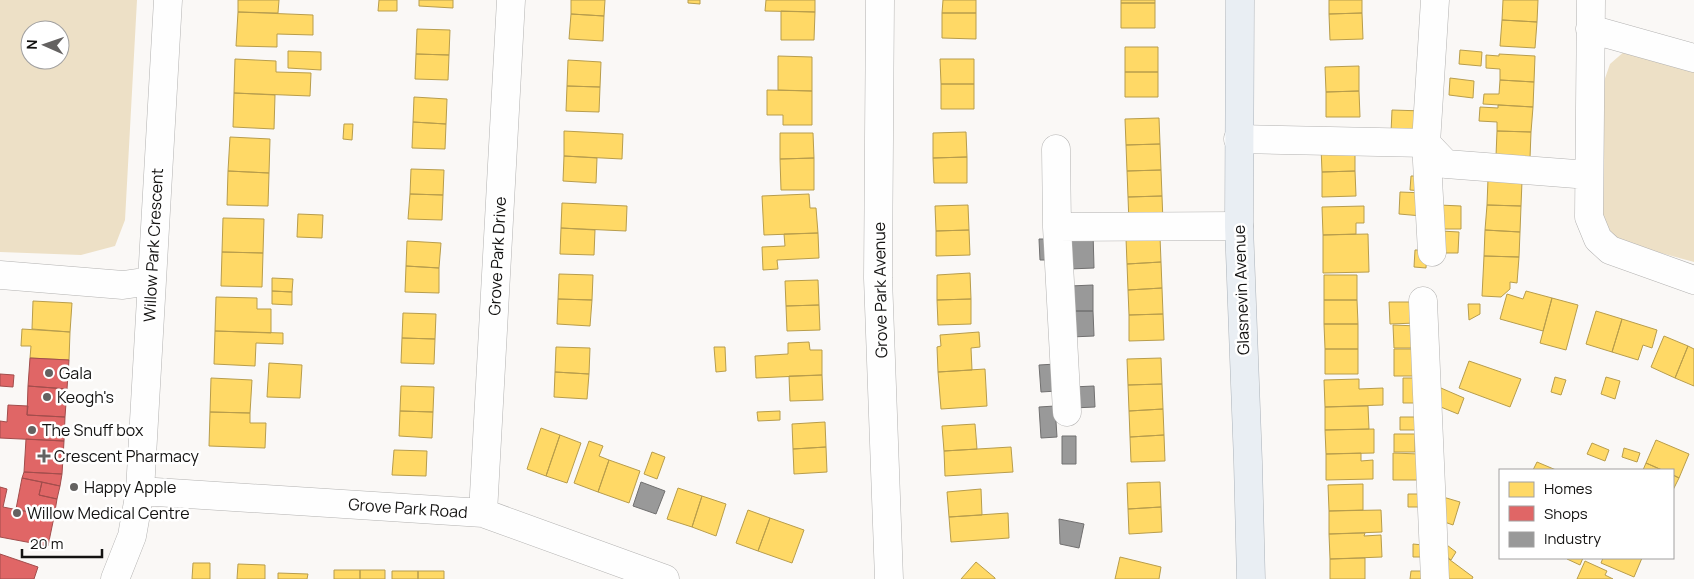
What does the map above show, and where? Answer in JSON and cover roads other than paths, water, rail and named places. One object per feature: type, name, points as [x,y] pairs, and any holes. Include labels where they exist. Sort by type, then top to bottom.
[{"type":"main road","name":"Glasnevin Avenue","points":[[1240,0],[1239,226],[1251,579]]},
{"type":"street","name":"Willow Park Crescent","points":[[115,579],[132,536],[140,491],[168,0]]},
{"type":"street","name":"Grove Park Drive","points":[[483,513],[511,0]]},
{"type":"street","name":"Grove Park Avenue","points":[[880,0],[878,278],[889,579]]},
{"type":"street","points":[[1432,252],[1426,142],[1435,0]]},
{"type":"street","points":[[1591,0],[1589,217],[1598,239],[1610,250],[1694,280]]},
{"type":"street","points":[[1590,28],[1694,58]]},
{"type":"street","points":[[1238,139],[1426,142],[1446,164],[1589,175]]},
{"type":"street","points":[[1056,149],[1057,227],[1067,412]]},
{"type":"street","points":[[1057,227],[1239,226]]},
{"type":"street","points":[[0,275],[123,285],[151,280]]},
{"type":"street","points":[[1423,301],[1435,579]]},
{"type":"street","name":"Grove Park Road","points":[[140,491],[483,513],[665,579]]},
{"type":"place","name":"Gala","points":[[49,373]]},
{"type":"place","name":"Keogh's","points":[[47,397]]},
{"type":"place","name":"The Snuff box","points":[[32,430]]},
{"type":"place","name":"Crescent Pharmacy","points":[[44,456]]},
{"type":"place","name":"Happy Apple","points":[[74,487]]},
{"type":"place","name":"Willow Medical Centre","points":[[17,513]]}]
